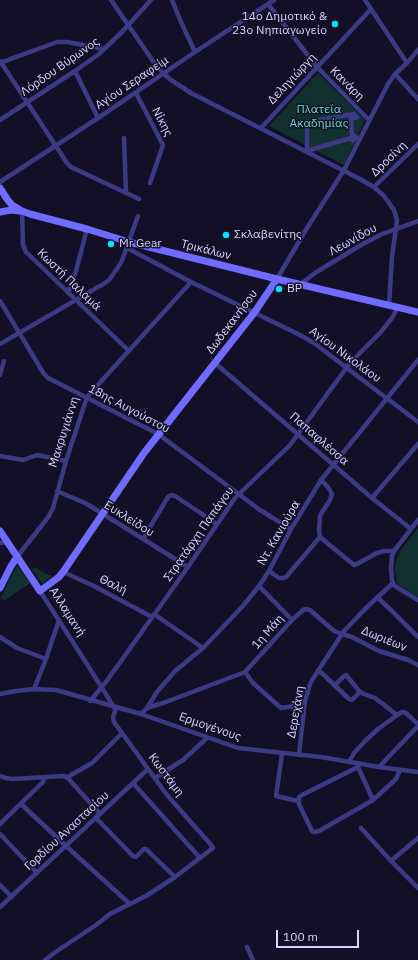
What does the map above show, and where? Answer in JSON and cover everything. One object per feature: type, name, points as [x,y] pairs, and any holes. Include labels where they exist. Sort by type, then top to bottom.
[{"type":"street","points":[[110,0],[152,60],[164,74],[191,93],[344,170],[374,187],[384,196],[394,210],[396,217],[389,305]]},
{"type":"street","name":"Λόρδου Βύρωνος","points":[[0,120],[75,71],[104,49],[151,0]]},
{"type":"street","points":[[172,0],[195,52]]},
{"type":"street","name":"Αγίου Σεραφείμ","points":[[0,182],[274,0]]},
{"type":"street","points":[[365,0],[407,63]]},
{"type":"street","name":"Κανάρη","points":[[268,4],[317,67],[369,120]]},
{"type":"street","name":"Δεληγιώργη","points":[[261,128],[370,9]]},
{"type":"street","points":[[104,49],[67,42],[57,42],[0,62],[71,168],[140,198]]},
{"type":"street","name":"Δωδεκανήσου","points":[[40,591],[57,579],[63,572],[158,434],[254,313],[277,279],[344,170],[369,120],[395,74],[418,50]]},
{"type":"street","points":[[75,71],[98,118]]},
{"type":"street","points":[[395,74],[418,99]]},
{"type":"street","name":"Νίκης","points":[[136,93],[163,144],[150,183]]},
{"type":"street","points":[[354,114],[357,117],[351,119],[352,135],[356,137],[353,141],[351,138],[310,150],[307,149],[307,125],[309,122],[354,114]]},
{"type":"street","points":[[124,138],[126,193]]},
{"type":"street","name":"Δροσίνη","points":[[374,187],[418,144]]},
{"type":"street","name":"Τρικάλων","points":[[0,188],[12,205],[22,212],[87,229],[128,245],[418,312]]},
{"type":"street","points":[[1,212],[7,199]]},
{"type":"street","points":[[1,212],[11,210],[22,212]]},
{"type":"street","name":"Κωστή Παλαμά","points":[[22,212],[22,242],[24,249],[128,350]]},
{"type":"street","points":[[0,344],[109,280],[121,264],[138,216]]},
{"type":"street","name":"Λεωνίδου","points":[[301,284],[315,273],[373,238],[418,221]]},
{"type":"street","points":[[68,293],[76,271],[87,229]]},
{"type":"street","name":"Αγίου Νικολάου","points":[[128,245],[191,282],[310,340],[418,422]]},
{"type":"street","name":"Μακρυγιάννη","points":[[0,588],[11,566],[49,516],[53,508],[66,461],[87,397],[191,282]]},
{"type":"street","name":"18ης Αυγούστου","points":[[0,301],[47,377],[158,434],[267,515],[291,529]]},
{"type":"street","name":"Στρατάρχη Παπάγου","points":[[90,701],[102,688],[188,568],[238,494],[283,452],[298,435],[346,367],[384,329],[398,307]]},
{"type":"street","name":"Ντ. Κανιούρα","points":[[147,708],[157,692],[175,671],[203,648],[242,607],[259,586],[270,571],[291,529],[322,480],[418,360]]},
{"type":"street","points":[[0,375],[4,361]]},
{"type":"street","name":"Παπαφλέσσα","points":[[215,363],[410,529]]},
{"type":"street","points":[[372,498],[418,444]]},
{"type":"street","points":[[0,456],[23,460],[39,455],[66,461]]},
{"type":"street","points":[[322,480],[332,494],[320,517],[320,537],[355,565],[377,553],[394,551]]},
{"type":"street","name":"Ευκλείδου","points":[[57,491],[85,503],[188,568]]},
{"type":"street","points":[[143,539],[171,494],[218,524]]},
{"type":"street","points":[[418,520],[394,551],[392,556],[391,575],[393,583],[398,588],[418,600]]},
{"type":"street","name":"Αλλαμανή","points":[[0,531],[115,708]]},
{"type":"street","points":[[270,571],[279,578],[286,577],[320,537]]},
{"type":"street","points":[[0,543],[8,542]]},
{"type":"street","name":"Θαλή","points":[[63,572],[153,615],[203,648]]},
{"type":"street","points":[[342,634],[377,597],[393,583]]},
{"type":"street","points":[[259,586],[292,620]]},
{"type":"street","points":[[377,597],[418,637]]},
{"type":"street","name":"1η Μάη","points":[[141,714],[147,708],[245,672],[292,620],[304,609],[308,610],[334,630],[342,634]]},
{"type":"street","points":[[34,689],[59,620]]},
{"type":"street","name":"Δωριέων","points":[[342,634],[418,665]]},
{"type":"street","name":"Δερεχάνη","points":[[298,755],[305,702],[310,684],[342,634]]},
{"type":"street","points":[[0,637],[17,648],[46,659]]},
{"type":"street","points":[[318,670],[349,700],[352,700],[360,692]]},
{"type":"street","points":[[245,672],[253,683],[282,708],[305,702]]},
{"type":"street","points":[[335,685],[346,675],[360,692],[375,698],[397,715]]},
{"type":"street","name":"Ερμογένους","points":[[0,694],[34,689],[56,690],[90,701],[141,714],[238,748],[282,754],[321,757],[358,765],[418,772]]},
{"type":"street","name":"Κωστάμη","points":[[115,708],[113,720],[122,733],[167,795],[212,846],[213,848],[200,858]]},
{"type":"street","points":[[349,762],[354,753],[378,729],[397,715],[405,712],[418,725],[379,767]]},
{"type":"street","points":[[67,778],[92,763],[122,733]]},
{"type":"street","points":[[155,778],[183,760],[206,738]]},
{"type":"street","points":[[282,754],[276,796],[298,801]]},
{"type":"street","points":[[373,800],[358,765],[302,795],[299,797],[298,801],[310,829],[316,832],[373,800],[396,779],[400,770]]},
{"type":"street","name":"Γορδίου Αναστασίου","points":[[0,907],[148,769]]},
{"type":"street","points":[[0,776],[8,778],[64,776],[133,856],[136,857],[144,849],[146,849],[175,877]]},
{"type":"street","points":[[0,824],[43,782],[45,777]]},
{"type":"street","points":[[45,960],[110,914],[146,896],[200,858],[133,783]]},
{"type":"street","points":[[21,804],[130,904]]},
{"type":"street","points":[[361,828],[418,888]]},
{"type":"street","points":[[0,834],[37,873]]},
{"type":"street","points":[[391,861],[418,838]]},
{"type":"street","points":[[0,885],[12,897]]},
{"type":"street","points":[[247,947],[253,960]]},
{"type":"green space","name":"Πλατεία Ακαδημίας","points":[[318,73],[365,120],[344,165],[269,126]]},
{"type":"green space","points":[[418,528],[418,597],[397,583],[395,568],[400,551]]},
{"type":"green space","points":[[18,566],[30,583],[4,601],[1,598],[16,567]]},
{"type":"green space","points":[[34,567],[52,576],[42,584],[32,569]]},
{"type":"place","name":"14ο Δημοτικό & 23ο Νηπιαγωγείο","points":[[335,24]]},
{"type":"place","name":"Σκλαβενίτης","points":[[226,235]]},
{"type":"place","name":"Mr Gear","points":[[111,244]]},
{"type":"place","name":"BP","points":[[279,289]]}]
